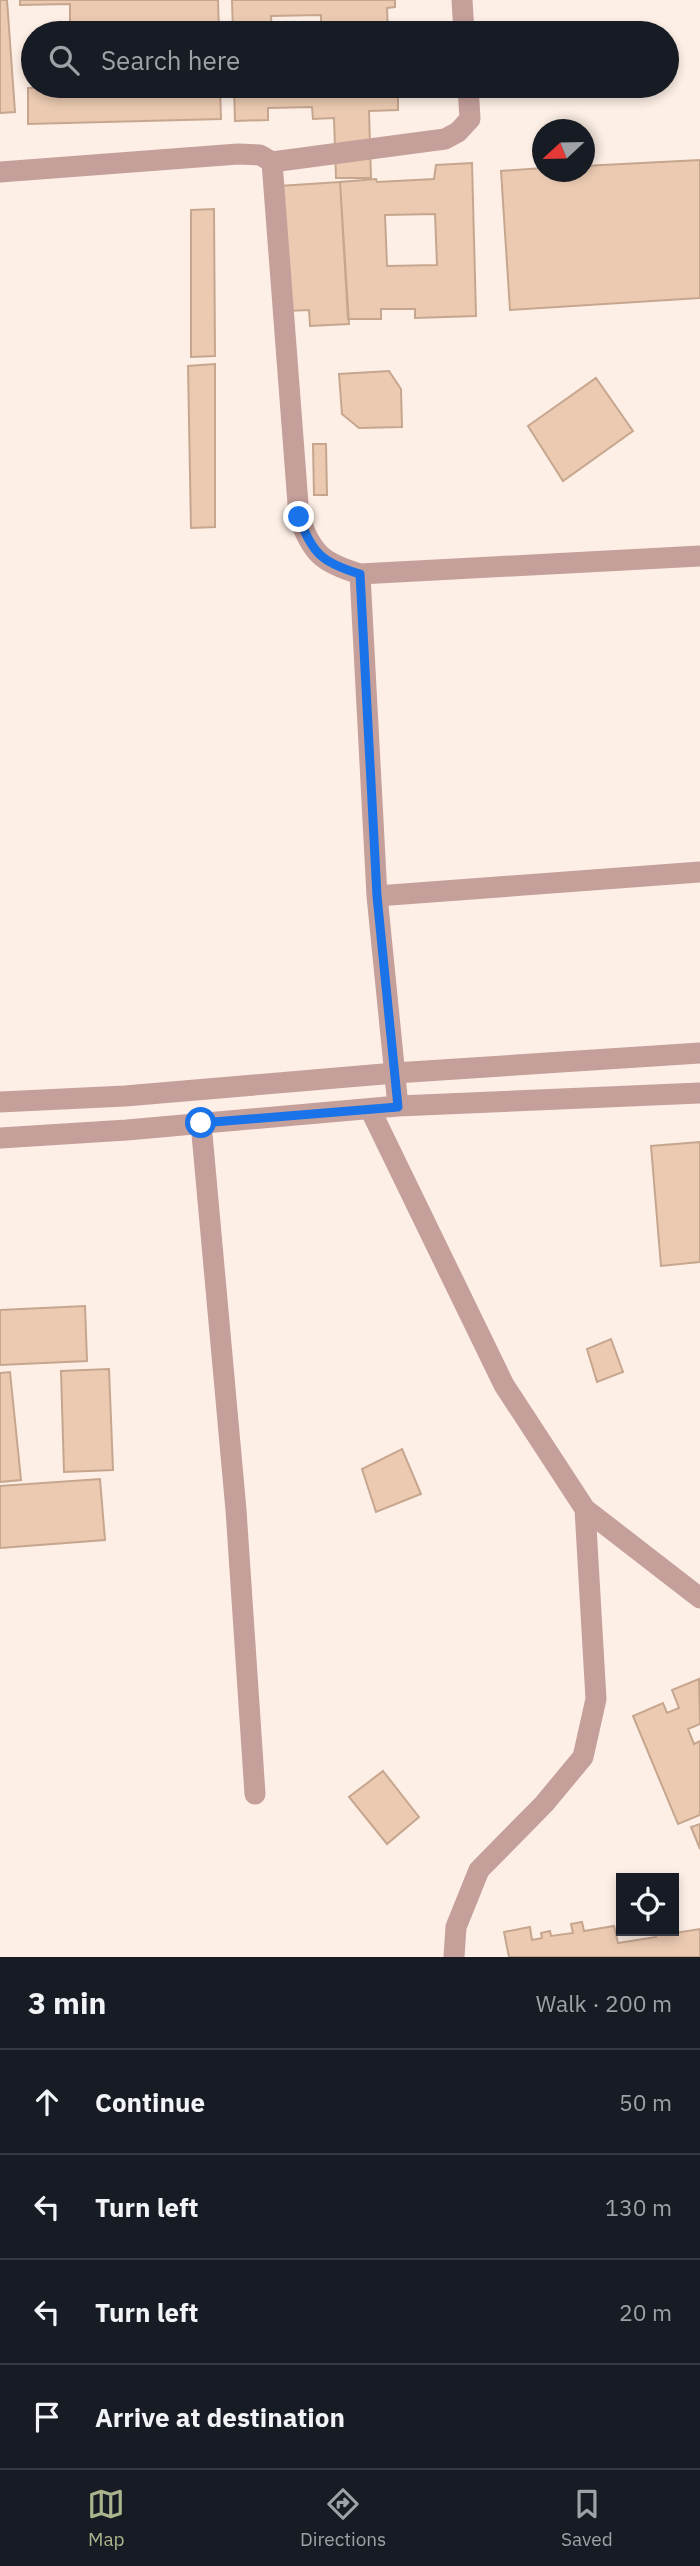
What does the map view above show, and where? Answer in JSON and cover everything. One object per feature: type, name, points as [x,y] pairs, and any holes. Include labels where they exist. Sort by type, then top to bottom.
[{"type":"lane","points":[[462,0],[463,21]]},
{"type":"lane","points":[[0,172],[238,154],[261,155],[272,162],[445,139],[458,132],[470,119],[469,98]]},
{"type":"lane","points":[[272,162],[299,517],[306,536],[319,554],[334,566],[360,574],[700,556]]},
{"type":"lane","points":[[360,574],[377,896],[398,1107]]},
{"type":"lane","points":[[377,896],[700,872]]},
{"type":"lane","points":[[0,1102],[125,1096],[395,1073],[700,1054]]},
{"type":"lane","points":[[0,1138],[398,1107],[700,1093]]},
{"type":"lane","points":[[370,1109],[505,1385],[585,1509],[700,1598]]},
{"type":"lane","points":[[201,1123],[236,1510],[255,1794]]},
{"type":"lane","points":[[454,1957],[456,1927],[479,1870],[544,1804],[583,1757],[596,1699],[585,1509]]},
{"type":"building","points":[[0,0],[7,0],[15,112],[0,113]]},
{"type":"building","points":[[20,0],[218,0],[219,21],[70,21],[70,4],[20,5]]},
{"type":"building","points":[[232,0],[395,0],[395,7],[387,8],[388,21],[321,21],[321,15],[271,16],[271,21],[233,21]]},
{"type":"building","points":[[28,98],[220,98],[221,119],[28,124]]},
{"type":"building","points":[[234,98],[398,98],[398,110],[369,111],[371,178],[336,178],[334,118],[313,119],[312,107],[268,108],[268,120],[235,121]]},
{"type":"building","points":[[700,160],[700,298],[510,310],[501,171],[532,169],[532,182],[595,182],[595,165]]},
{"type":"building","points":[[472,163],[476,316],[415,318],[415,309],[381,309],[381,319],[348,319],[340,182],[434,179],[436,165]],"holes":[[[435,214],[437,265],[387,266],[385,215]]]},
{"type":"building","points":[[340,182],[349,324],[310,326],[309,310],[287,311],[279,186]]},
{"type":"building","points":[[214,209],[215,356],[191,357],[191,210]]},
{"type":"building","points":[[215,364],[215,527],[191,528],[188,366]]},
{"type":"building","points":[[389,371],[401,389],[402,427],[359,428],[342,414],[339,374]]},
{"type":"building","points":[[596,378],[633,431],[563,481],[528,426]]},
{"type":"building","points":[[313,444],[326,444],[327,495],[314,495]]},
{"type":"building","points":[[700,1142],[700,1262],[661,1266],[651,1146]]},
{"type":"building","points":[[85,1306],[87,1361],[0,1365],[0,1310]]},
{"type":"building","points":[[611,1339],[623,1372],[597,1382],[587,1349]]},
{"type":"building","points":[[109,1369],[113,1470],[64,1472],[61,1371]]},
{"type":"building","points":[[10,1372],[21,1480],[0,1482],[0,1373]]},
{"type":"building","points":[[402,1449],[421,1494],[376,1512],[362,1469]]},
{"type":"building","points":[[100,1479],[105,1540],[0,1548],[0,1486]]},
{"type":"building","points":[[699,1679],[700,1724],[688,1729],[694,1744],[700,1741],[700,1815],[678,1824],[633,1716],[663,1703],[667,1713],[679,1708],[672,1690]]},
{"type":"building","points":[[383,1771],[419,1817],[387,1844],[349,1797]]},
{"type":"building","points":[[700,1824],[700,1849],[691,1827]]},
{"type":"building","points":[[582,1922],[584,1931],[614,1926],[618,1943],[656,1936],[679,1936],[679,1932],[700,1929],[700,1957],[509,1957],[504,1932],[530,1927],[532,1940],[542,1938],[541,1933],[550,1931],[551,1936],[573,1933],[571,1924]]},
{"type":"route","points":[[201,1123],[398,1107],[377,896],[360,574],[334,566],[319,554],[306,536],[299,517]]}]
